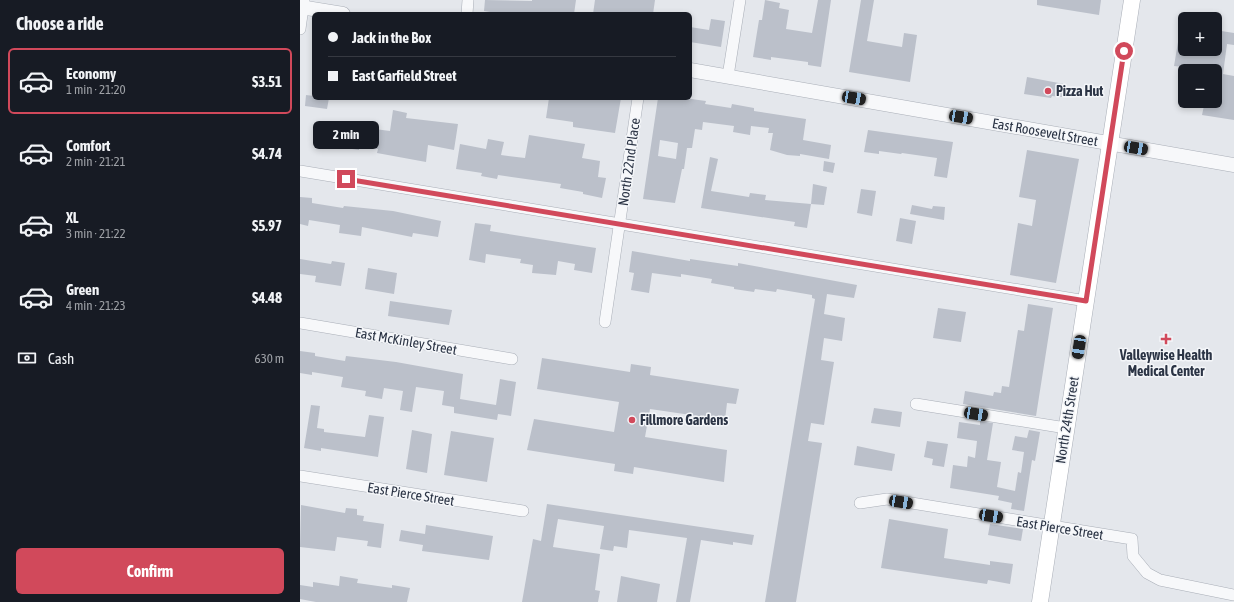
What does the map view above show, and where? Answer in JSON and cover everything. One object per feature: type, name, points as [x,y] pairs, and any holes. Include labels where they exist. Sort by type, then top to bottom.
[{"type":"main road","name":"North 24th Street","points":[[1040,602],[1132,0]]},
{"type":"street","points":[[467,12],[468,0]]},
{"type":"street","points":[[728,76],[740,0]]},
{"type":"street","points":[[300,29],[302,5],[334,12]]},
{"type":"street","name":"East Roosevelt Street","points":[[692,70],[1110,144],[1234,164]]},
{"type":"street","name":"North 22nd Place","points":[[605,322],[638,100]]},
{"type":"street","points":[[300,171],[1086,301]]},
{"type":"street","name":"East McKinley Street","points":[[300,323],[512,359]]},
{"type":"street","points":[[916,404],[1066,428]]},
{"type":"street","name":"East Pierce Street","points":[[300,476],[523,511]]},
{"type":"street","name":"East Pierce Street","points":[[860,503],[887,499],[1051,527],[1132,539],[1133,556],[1147,573],[1160,580],[1234,594]]},
{"type":"building","points":[[485,0],[576,0],[574,12],[484,11]]},
{"type":"building","points":[[595,0],[655,0],[653,12],[593,12]]},
{"type":"building","points":[[765,0],[780,3],[779,8],[789,10],[786,29],[812,33],[818,0],[831,0],[821,67],[808,65],[808,62],[771,57],[771,60],[753,57],[759,20],[762,20]]},
{"type":"building","points":[[861,0],[874,0],[867,41],[902,47],[904,33],[917,35],[910,82],[849,72]]},
{"type":"building","points":[[1037,0],[1101,0],[1099,15],[1037,5]]},
{"type":"building","points":[[711,19],[725,21],[721,47],[692,42],[692,27],[709,30]]},
{"type":"building","points":[[1222,31],[1234,33],[1234,45],[1227,44],[1223,74],[1234,76],[1234,120],[1202,115],[1204,108],[1222,108],[1222,64],[1178,64],[1178,66],[1174,66],[1178,42],[1178,56],[1222,56]]},
{"type":"building","points":[[1027,77],[1064,84],[1062,97],[1052,96],[1051,98],[1024,94]]},
{"type":"building","points":[[306,95],[312,96],[312,100],[329,100],[327,109],[305,106]]},
{"type":"building","points":[[692,99],[706,101],[705,104],[731,108],[732,104],[754,108],[754,111],[806,119],[803,140],[831,145],[829,159],[800,154],[800,156],[787,155],[770,150],[773,133],[768,133],[769,128],[751,126],[750,135],[733,132],[734,126],[703,122],[702,130],[695,129],[692,148],[687,148],[684,169],[682,169],[675,203],[643,199],[658,100]],"holes":[[[660,140],[678,143],[676,159],[658,156]]]},
{"type":"building","points":[[549,100],[621,100],[615,133],[573,127],[573,122],[546,118]]},
{"type":"building","points":[[393,110],[407,113],[406,118],[458,124],[454,150],[428,145],[426,162],[377,153],[378,149],[359,147],[359,150],[325,145],[328,123],[355,126],[355,124],[367,125],[367,128],[390,131]]},
{"type":"building","points":[[868,130],[953,142],[947,178],[934,176],[937,158],[879,151],[879,154],[864,152]]},
{"type":"building","points":[[529,135],[585,144],[582,158],[600,161],[598,177],[606,178],[602,198],[583,194],[583,192],[560,188],[561,184],[498,175],[497,179],[481,176],[482,173],[456,169],[460,144],[486,149],[488,139],[504,142],[501,155],[525,158]]},
{"type":"building","points":[[1027,150],[1079,159],[1056,283],[1010,275],[1018,223],[1032,226],[1036,200],[1019,197]]},
{"type":"building","points":[[710,157],[718,159],[711,191],[749,197],[750,193],[766,195],[765,200],[811,204],[807,228],[794,226],[795,222],[701,208]]},
{"type":"building","points":[[824,161],[835,163],[833,173],[823,171]]},
{"type":"building","points":[[813,184],[827,187],[824,205],[811,204]]},
{"type":"building","points":[[861,189],[876,191],[872,216],[857,213]]},
{"type":"building","points":[[300,197],[312,198],[312,203],[343,208],[344,206],[393,211],[441,221],[438,237],[413,233],[412,237],[362,227],[361,236],[339,233],[340,225],[309,220],[308,226],[300,224]]},
{"type":"building","points":[[912,205],[932,209],[933,206],[945,207],[944,220],[910,214]]},
{"type":"building","points":[[900,218],[916,221],[912,244],[896,241]]},
{"type":"building","points":[[475,223],[491,225],[490,231],[596,248],[592,273],[574,270],[575,264],[558,261],[556,275],[532,273],[533,265],[520,263],[521,259],[486,254],[485,263],[469,260]]},
{"type":"building","points":[[632,251],[690,261],[690,259],[738,266],[738,263],[857,285],[854,298],[827,294],[824,314],[845,318],[842,341],[824,338],[821,360],[834,362],[824,425],[811,423],[808,441],[822,443],[796,602],[765,602],[815,299],[812,298],[812,295],[777,289],[776,292],[755,289],[754,292],[734,289],[734,287],[711,283],[712,279],[681,274],[681,277],[652,273],[649,293],[631,290],[634,273],[629,272]]},
{"type":"building","points":[[300,259],[331,264],[332,261],[345,263],[341,286],[315,282],[316,276],[300,274]]},
{"type":"building","points":[[368,268],[397,273],[394,294],[365,289]]},
{"type":"building","points":[[390,301],[452,310],[449,325],[388,316]]},
{"type":"building","points":[[1028,304],[1053,308],[1036,416],[963,404],[965,391],[993,396],[994,392],[1001,393],[1002,386],[1009,387],[1018,330],[1024,331]]},
{"type":"building","points":[[938,308],[966,312],[961,342],[933,338]]},
{"type":"building","points":[[300,351],[315,353],[315,356],[345,361],[346,356],[396,362],[463,374],[460,399],[496,405],[500,379],[516,382],[511,416],[498,414],[497,420],[454,413],[454,407],[442,405],[444,391],[416,387],[412,412],[400,410],[403,391],[384,388],[382,399],[365,396],[366,391],[341,387],[343,377],[312,372],[312,375],[300,373]]},
{"type":"building","name":"Fillmore Gardens","points":[[542,358],[630,372],[631,364],[651,367],[650,375],[739,389],[736,404],[727,403],[725,420],[650,409],[645,437],[727,450],[724,482],[634,467],[633,474],[614,471],[615,464],[527,450],[534,419],[614,432],[619,402],[537,389]]},
{"type":"building","points":[[311,405],[320,406],[317,428],[324,429],[324,432],[365,437],[369,415],[384,417],[378,457],[321,448],[321,451],[304,448]]},
{"type":"building","points":[[874,408],[902,412],[900,427],[871,423]]},
{"type":"building","points":[[980,421],[993,423],[987,460],[1001,462],[997,487],[1015,491],[1018,472],[1021,473],[1024,452],[1012,450],[1015,436],[1027,438],[1029,430],[1040,432],[1035,461],[1032,460],[1024,511],[1011,509],[1012,503],[998,500],[999,496],[950,488],[953,465],[967,467],[968,456],[975,458],[977,441],[957,438],[959,422],[980,425]]},
{"type":"building","points":[[412,430],[432,434],[427,473],[406,469]]},
{"type":"building","points":[[451,431],[494,438],[487,482],[444,475]]},
{"type":"building","points":[[927,441],[948,444],[944,467],[932,465],[933,459],[924,457]]},
{"type":"building","points":[[857,446],[895,454],[892,471],[854,465]]},
{"type":"building","points":[[547,504],[754,535],[752,545],[733,542],[733,545],[701,540],[690,602],[676,602],[687,538],[629,530],[627,548],[614,546],[613,551],[600,549],[604,526],[558,519],[553,547],[600,554],[595,590],[600,591],[598,602],[522,602],[533,539],[541,541]]},
{"type":"building","points":[[301,505],[345,513],[346,508],[357,509],[357,515],[364,516],[363,521],[384,524],[381,548],[367,546],[368,541],[337,537],[335,551],[300,547]]},
{"type":"building","points":[[889,519],[948,529],[944,558],[990,565],[990,561],[1013,564],[1010,584],[988,580],[987,584],[881,568]]},
{"type":"building","points":[[990,524],[1023,529],[1021,541],[988,535]]},
{"type":"building","points":[[426,525],[493,536],[489,560],[422,551],[423,545],[399,541],[401,530],[425,534]]},
{"type":"building","points":[[340,576],[358,579],[357,583],[392,588],[392,585],[410,588],[407,602],[316,602],[300,599],[300,585],[313,587],[313,582],[339,586]]},
{"type":"building","points":[[621,576],[660,584],[657,602],[617,602]]},
{"type":"place","name":"Pizza Hut","points":[[1048,91]]},
{"type":"place","name":"Valleywise Health Medical Center","points":[[1166,339]]},
{"type":"place","name":"Fillmore Gardens","points":[[632,420]]},
{"type":"route","points":[[346,179],[1086,301],[1124,51]]}]
